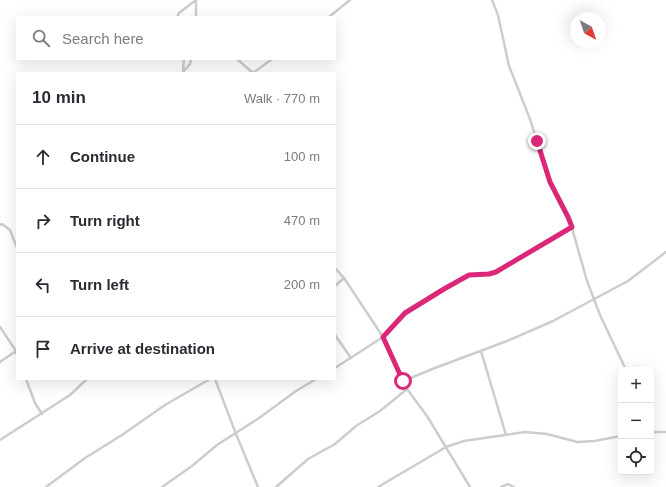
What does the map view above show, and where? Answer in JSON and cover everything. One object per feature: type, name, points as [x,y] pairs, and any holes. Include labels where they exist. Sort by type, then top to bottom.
[{"type":"street","points":[[178,16],[179,13],[196,0]]},
{"type":"street","points":[[196,0],[196,16]]},
{"type":"street","points":[[329,16],[350,0]]},
{"type":"street","points":[[492,0],[498,15],[509,66],[530,119],[550,182],[568,217],[587,281],[625,367]]},
{"type":"street","points":[[183,72],[184,60]]},
{"type":"street","points":[[183,72],[190,64],[191,60]]},
{"type":"street","points":[[239,60],[252,72]]},
{"type":"street","points":[[254,72],[271,60]]},
{"type":"street","points":[[0,225],[2,224],[9,228],[16,246]]},
{"type":"street","points":[[336,367],[383,337],[405,313],[444,289],[469,275],[489,274],[496,272],[572,227]]},
{"type":"street","points":[[403,381],[545,326],[628,281],[666,252]]},
{"type":"street","points":[[336,269],[344,278],[383,337],[403,381],[446,446],[470,487]]},
{"type":"street","points":[[336,285],[344,278]]},
{"type":"street","points":[[0,327],[16,351],[0,362]]},
{"type":"street","points":[[337,341],[351,358]]},
{"type":"street","points":[[481,351],[506,435]]},
{"type":"street","points":[[26,380],[35,403],[42,414]]},
{"type":"street","points":[[0,440],[70,395],[86,380]]},
{"type":"street","points":[[46,487],[85,458],[122,435],[165,405],[208,380]]},
{"type":"street","points":[[215,380],[258,487]]},
{"type":"street","points":[[162,487],[192,466],[217,445],[236,434],[296,391],[314,380]]},
{"type":"street","points":[[276,487],[308,459],[335,444],[356,426],[372,415],[380,412],[408,389]]},
{"type":"street","points":[[378,487],[446,446],[464,441],[525,432],[540,433],[577,442],[618,436]]},
{"type":"street","points":[[654,432],[666,432]]},
{"type":"street","points":[[501,487],[508,484],[514,487]]},
{"type":"route","points":[[403,381],[383,337],[405,313],[469,275],[489,274],[504,268],[572,227],[550,182],[537,141]]}]
